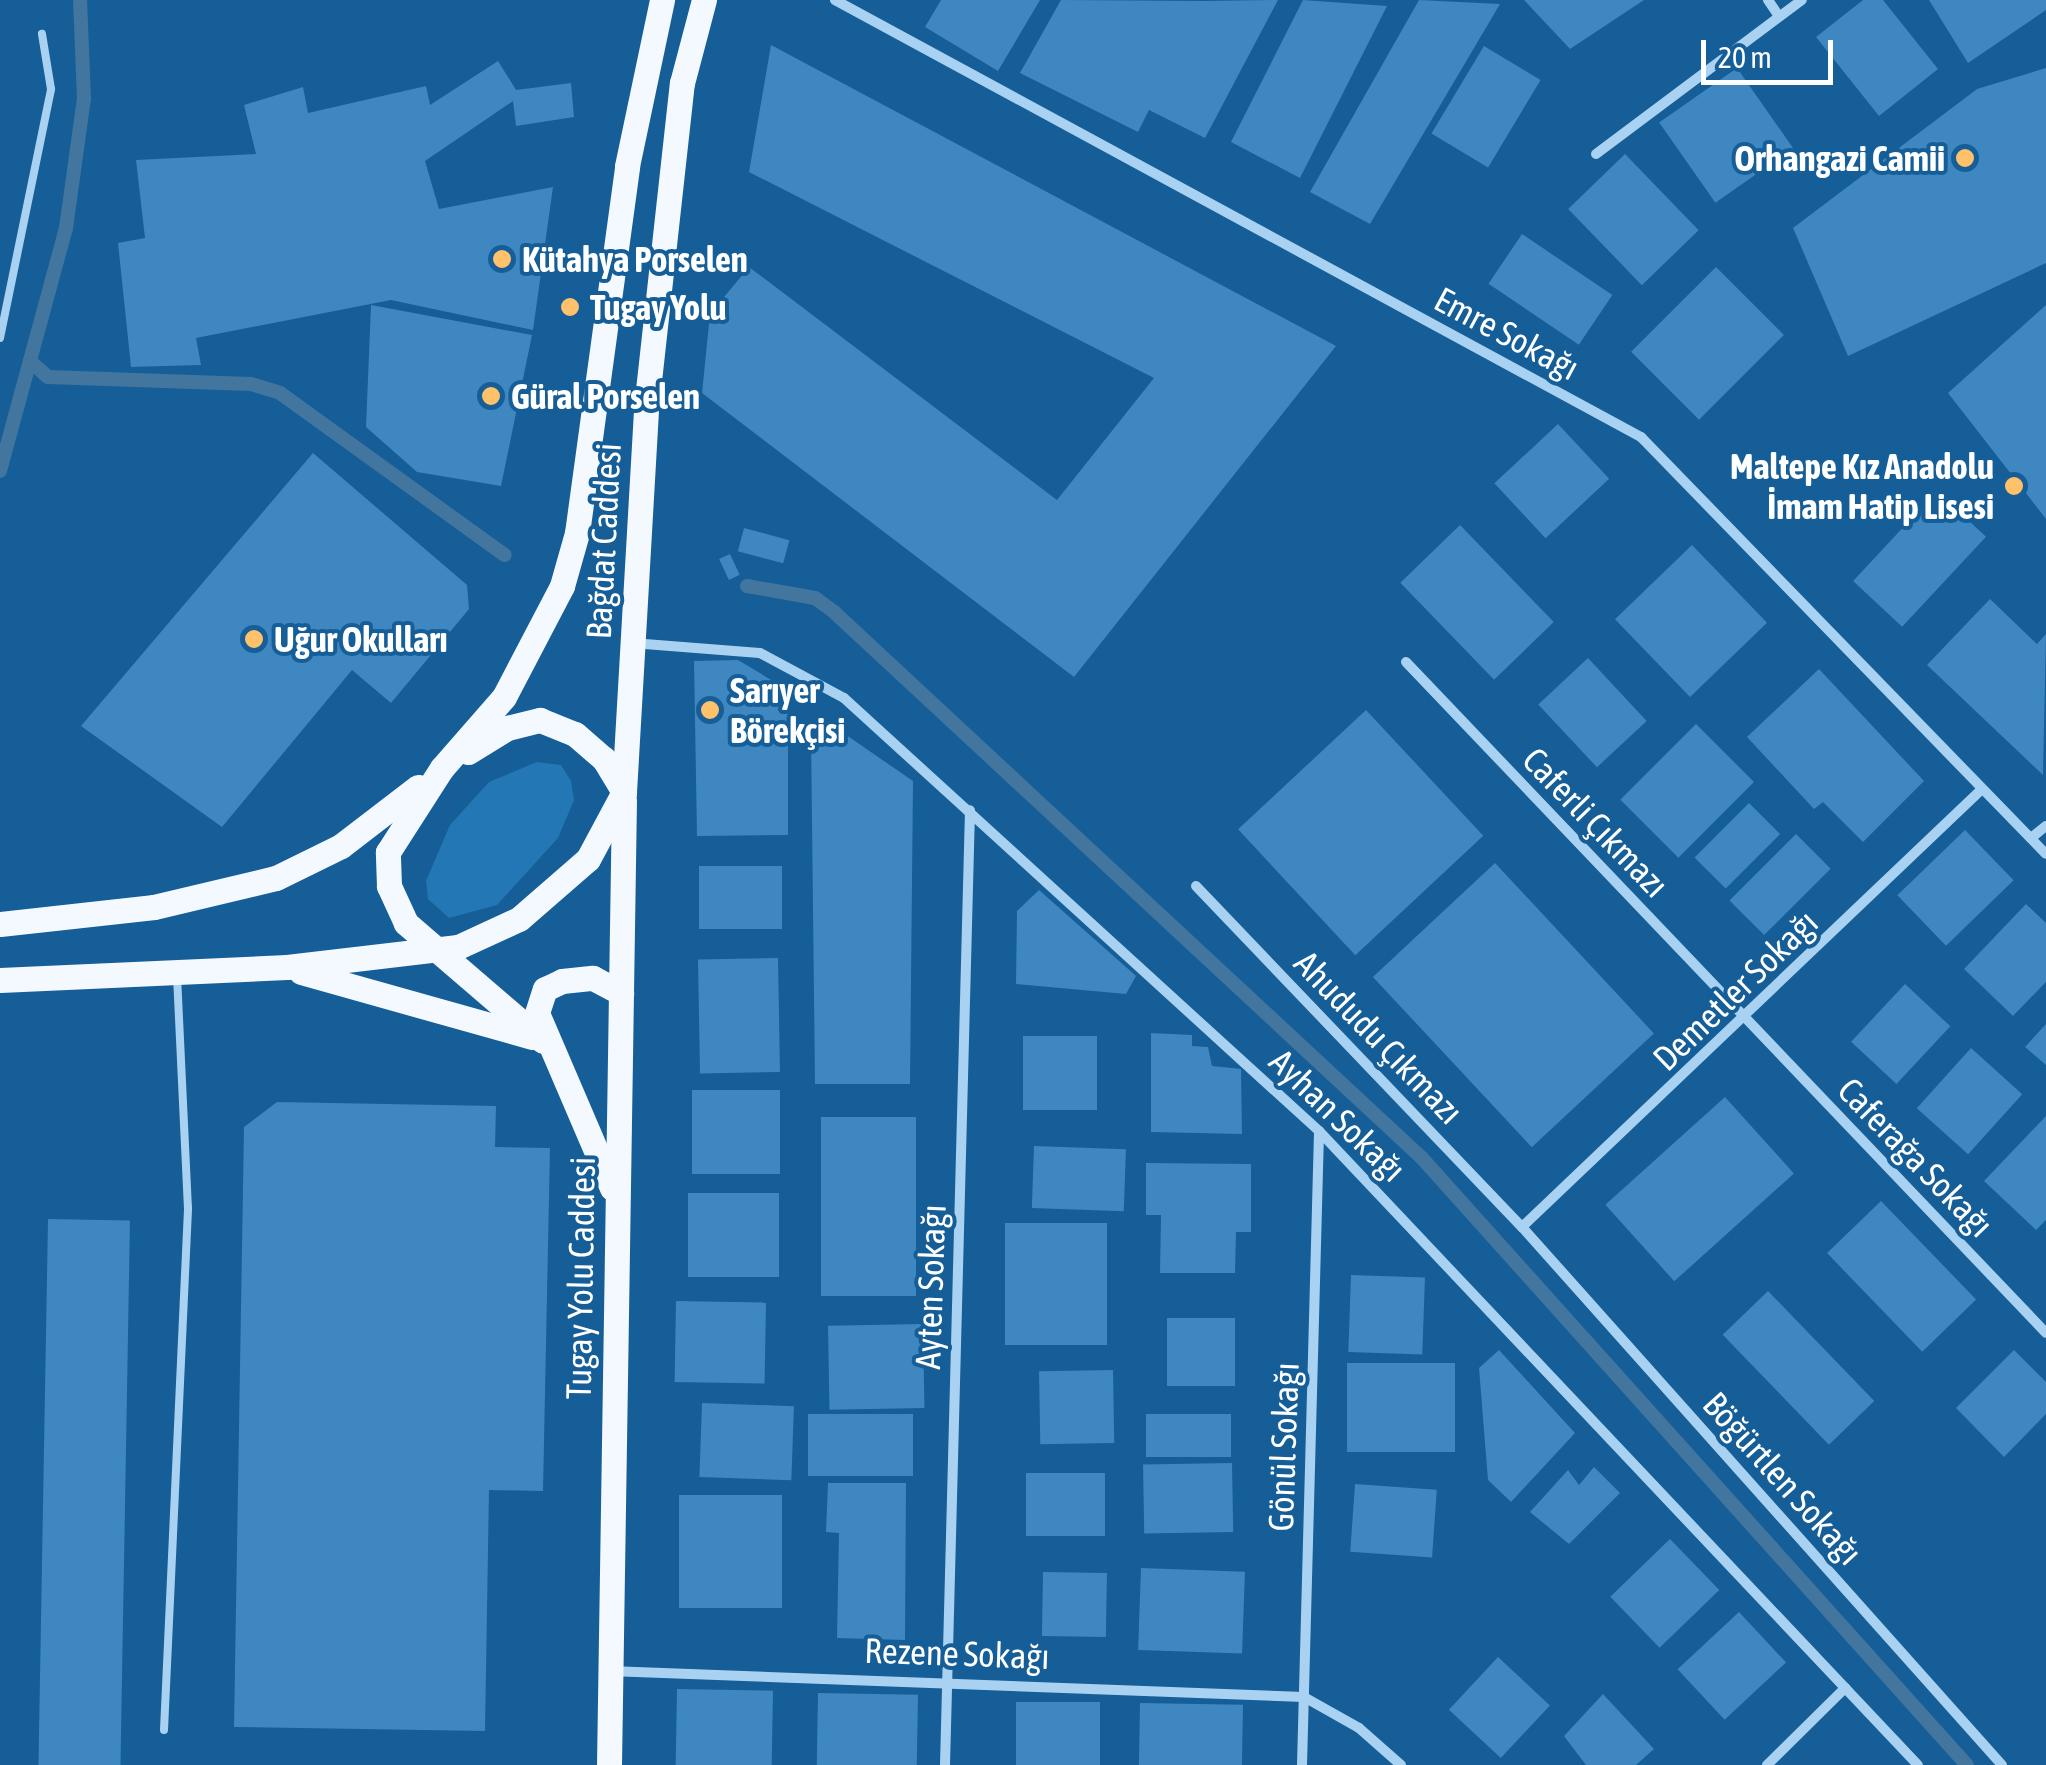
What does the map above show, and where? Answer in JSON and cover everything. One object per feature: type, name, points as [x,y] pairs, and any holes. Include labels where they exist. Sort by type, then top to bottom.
[{"type":"main road","name":"Bağdat Caddesi","points":[[432,952],[396,906],[387,870],[393,837],[442,768],[504,697],[540,634],[572,550],[627,166],[662,0]]},
{"type":"main road","name":"Bağdat Caddesi","points":[[0,980],[55,973],[287,968],[432,952],[488,938],[547,898],[588,858],[624,792],[646,408],[682,83],[704,0]]},
{"type":"main road","name":"Bağdat Caddesi","points":[[0,924],[154,908],[276,878],[341,846],[442,768],[506,728],[540,720],[575,734],[604,759],[624,792]]},
{"type":"main road","name":"Tugay Yolu Caddesi","points":[[609,1765],[624,792]]},
{"type":"main road","points":[[432,952],[543,1040]]},
{"type":"main road","points":[[287,968],[543,1040]]},
{"type":"main road","points":[[616,1197],[543,1040],[538,1013],[545,989],[592,978],[622,993]]},
{"type":"street","name":"Emre Sokağı","points":[[834,0],[1641,437],[2046,854]]},
{"type":"street","points":[[1768,0],[1778,15]]},
{"type":"street","points":[[1596,154],[1802,0]]},
{"type":"street","name":"Ayhan Sokağı","points":[[631,643],[760,653],[844,698],[1319,1131],[1918,1765]]},
{"type":"street","name":"Caferli Çıkmazı","points":[[1406,662],[1746,1020]]},
{"type":"street","name":"Demetler Sokağı","points":[[1522,1227],[1746,1020],[1982,789]]},
{"type":"street","name":"Ayten Sokağı","points":[[946,1765],[970,810]]},
{"type":"street","points":[[2031,838],[2046,826]]},
{"type":"street","name":"Ahududu Çıkmazı","points":[[1196,886],[1522,1227]]},
{"type":"street","name":"Caferağa Sokağı","points":[[1746,1020],[2046,1333]]},
{"type":"street","name":"Gönül Sokağı","points":[[1302,1765],[1319,1131]]},
{"type":"street","name":"Böğürtlen Sokağı","points":[[1522,1227],[1998,1760]]},
{"type":"street","name":"Rezene Sokağı","points":[[608,1671],[947,1679],[1304,1697]]},
{"type":"street","points":[[1767,1765],[1845,1688]]},
{"type":"street","points":[[1304,1697],[1359,1728],[1400,1765]]},
{"type":"street","points":[[1982,1765],[1998,1760]]},
{"type":"lane","points":[[0,338],[51,89],[42,34]]},
{"type":"lane","points":[[164,1730],[188,1209],[176,970]]},
{"type":"shaded area","points":[[537,762],[561,765],[571,781],[574,800],[558,838],[497,905],[449,918],[428,899],[426,881],[450,825],[489,782]]},
{"type":"building","points":[[941,0],[1040,0],[998,71],[925,27]]},
{"type":"building","points":[[1061,0],[1278,0],[1205,138],[1149,110],[1138,132],[1020,73]]},
{"type":"building","points":[[1303,0],[1387,6],[1300,178],[1231,142]]},
{"type":"building","points":[[1419,0],[1500,4],[1370,224],[1310,192]]},
{"type":"building","points":[[1524,0],[1644,0],[1570,49]]},
{"type":"building","points":[[1863,0],[1883,0],[1938,69],[1879,116],[1816,37]]},
{"type":"building","points":[[1929,0],[2046,0],[2046,10],[1968,63]]},
{"type":"building","points":[[771,45],[1336,346],[1074,677],[702,393],[710,314],[749,267],[1057,500],[1154,378],[749,172]]},
{"type":"building","points":[[1484,46],[1541,80],[1488,167],[1431,133]]},
{"type":"building","points":[[498,61],[516,90],[571,83],[574,117],[516,126],[513,101],[425,161],[439,209],[553,187],[533,330],[391,300],[196,338],[201,365],[131,367],[118,243],[145,238],[136,160],[256,154],[244,105],[303,87],[308,113],[426,86],[430,105]]},
{"type":"building","points":[[1737,68],[1793,148],[1715,203],[1659,122]]},
{"type":"building","name":"Orhangazi Camii","points":[[2046,68],[2046,263],[1848,356],[1793,228],[1977,89]]},
{"type":"building","points":[[1625,154],[1699,230],[1642,285],[1568,209]]},
{"type":"building","points":[[1522,234],[1612,295],[1579,345],[1488,284]]},
{"type":"building","points":[[1716,267],[1784,335],[1699,420],[1631,352]]},
{"type":"building","points":[[371,305],[532,335],[501,486],[417,472],[366,427]]},
{"type":"building","name":"Maltepe Kız Anadolu İmam Hatip Lisesi","points":[[2046,305],[2046,519],[1948,393]]},
{"type":"building","points":[[1558,424],[1609,479],[1546,538],[1494,483]]},
{"type":"building","points":[[313,453],[467,585],[469,609],[391,703],[352,670],[222,827],[81,726]]},
{"type":"building","points":[[1937,491],[1986,537],[1902,627],[1853,581]]},
{"type":"building","points":[[1460,525],[1554,622],[1494,680],[1400,583]]},
{"type":"building","points":[[744,528],[789,540],[783,563],[738,551]]},
{"type":"building","points":[[1692,545],[1767,623],[1690,697],[1615,619]]},
{"type":"building","points":[[730,554],[740,575],[729,580],[719,559]]},
{"type":"building","points":[[1990,599],[2037,644],[2046,634],[2043,775],[1927,665]]},
{"type":"building","points":[[1588,658],[1647,721],[1597,767],[1538,704]]},
{"type":"building","points":[[738,660],[788,690],[788,835],[697,836],[694,661]]},
{"type":"building","points":[[1819,669],[1924,781],[1863,842],[1823,802],[1814,809],[1747,737]]},
{"type":"building","points":[[1366,710],[1483,836],[1355,955],[1238,829]]},
{"type":"building","points":[[823,719],[913,781],[910,1084],[815,1084],[811,734]]},
{"type":"building","points":[[1696,724],[1754,782],[1678,858],[1620,800]]},
{"type":"building","points":[[1749,803],[1780,834],[1726,889],[1695,857]]},
{"type":"building","points":[[1965,830],[2014,880],[1946,946],[1897,895]]},
{"type":"building","points":[[1796,834],[1831,869],[1764,935],[1730,900]]},
{"type":"building","points":[[1495,863],[1654,1033],[1532,1147],[1373,977]]},
{"type":"building","points":[[699,866],[782,866],[782,929],[699,929]]},
{"type":"building","points":[[1039,890],[1136,976],[1126,994],[1016,984],[1017,911]]},
{"type":"building","points":[[2026,904],[2046,923],[2046,982],[2013,1016],[1964,969]]},
{"type":"building","points":[[778,958],[780,1072],[700,1073],[698,959]]},
{"type":"building","points":[[1905,984],[1950,1026],[1896,1084],[1851,1042]]},
{"type":"building","points":[[2046,1024],[2046,1065],[2025,1047]]},
{"type":"building","points":[[1151,1033],[1192,1035],[1192,1046],[1208,1047],[1212,1066],[1241,1069],[1242,1134],[1151,1132]]},
{"type":"building","points":[[1023,1036],[1097,1036],[1097,1110],[1023,1110]]},
{"type":"building","points":[[1971,1048],[2022,1094],[1968,1154],[1917,1108]]},
{"type":"building","points":[[692,1090],[780,1090],[780,1174],[692,1174]]},
{"type":"building","points":[[1725,1097],[1794,1174],[1674,1281],[1605,1205]]},
{"type":"building","points":[[277,1102],[496,1106],[495,1147],[550,1148],[543,1491],[489,1490],[485,1731],[234,1727],[244,1127]]},
{"type":"building","points":[[2046,1116],[2046,1220],[2036,1230],[1984,1181]]},
{"type":"building","points":[[821,1117],[916,1117],[916,1296],[821,1296]]},
{"type":"building","points":[[1034,1146],[1126,1149],[1124,1211],[1032,1208]]},
{"type":"building","points":[[1146,1163],[1251,1164],[1251,1232],[1236,1232],[1235,1273],[1160,1273],[1161,1215],[1146,1215]]},
{"type":"building","points":[[688,1193],[779,1193],[779,1277],[688,1277]]},
{"type":"building","points":[[1881,1201],[1976,1300],[1922,1352],[1827,1253]]},
{"type":"building","points":[[48,1219],[130,1220],[120,1765],[38,1765]]},
{"type":"building","points":[[1005,1223],[1107,1223],[1107,1345],[1005,1345]]},
{"type":"building","points":[[1351,1275],[1425,1278],[1422,1355],[1348,1352]]},
{"type":"building","points":[[1768,1291],[1874,1401],[1829,1445],[1723,1335]]},
{"type":"building","points":[[676,1301],[766,1303],[765,1384],[675,1382]]},
{"type":"building","points":[[1167,1318],[1235,1318],[1235,1386],[1167,1386]]},
{"type":"building","points":[[923,1324],[924,1408],[829,1410],[828,1326]]},
{"type":"building","points":[[1499,1350],[1575,1433],[1511,1502],[1488,1480],[1479,1368]]},
{"type":"building","points":[[2014,1350],[2046,1382],[2046,1414],[2004,1457],[1956,1408]]},
{"type":"building","points":[[1347,1363],[1455,1363],[1455,1452],[1347,1452]]},
{"type":"building","points":[[1113,1370],[1114,1443],[1040,1444],[1039,1371]]},
{"type":"building","points":[[702,1403],[794,1406],[791,1480],[699,1477]]},
{"type":"building","points":[[808,1414],[913,1414],[913,1476],[808,1476]]},
{"type":"building","points":[[1146,1414],[1231,1414],[1231,1457],[1146,1457]]},
{"type":"building","points":[[1232,1463],[1233,1532],[1144,1534],[1143,1465]]},
{"type":"building","points":[[1594,1467],[1620,1493],[1569,1544],[1530,1512],[1568,1470],[1579,1485]]},
{"type":"building","points":[[1026,1473],[1105,1473],[1105,1536],[1026,1536]]},
{"type":"building","points":[[828,1483],[906,1483],[905,1640],[837,1638],[839,1533],[826,1532]]},
{"type":"building","points":[[1355,1484],[1437,1490],[1432,1558],[1350,1552]]},
{"type":"building","points":[[679,1495],[782,1495],[782,1608],[679,1608]]},
{"type":"building","points":[[1670,1539],[1719,1590],[1660,1648],[1610,1597]]},
{"type":"building","points":[[1141,1568],[1245,1572],[1242,1654],[1138,1650]]},
{"type":"building","points":[[1043,1572],[1107,1573],[1106,1637],[1042,1636]]},
{"type":"building","points":[[1739,1612],[1786,1662],[1725,1720],[1678,1669]]},
{"type":"building","points":[[1498,1657],[1550,1705],[1501,1758],[1449,1710]]},
{"type":"building","points":[[677,1689],[773,1691],[772,1765],[676,1765]]},
{"type":"building","points":[[818,1693],[918,1695],[917,1765],[817,1765]]},
{"type":"building","points":[[1603,1694],[1654,1749],[1636,1765],[1586,1765],[1564,1736]]},
{"type":"building","points":[[1016,1702],[1100,1702],[1100,1765],[1016,1765]]},
{"type":"building","points":[[1140,1703],[1243,1705],[1242,1765],[1139,1765]]},
{"type":"waterway","points":[[0,471],[66,228],[84,99],[80,0]]},
{"type":"waterway","points":[[30,361],[48,377],[251,384],[280,393],[505,555]]},
{"type":"waterway","points":[[747,586],[815,598],[834,612],[1421,1157],[1967,1765]]},
{"type":"place","name":"Orhangazi Camii","points":[[1965,158]]},
{"type":"place","name":"Kütahya Porselen","points":[[502,259]]},
{"type":"place","name":"Tugay Yolu","points":[[570,307]]},
{"type":"place","name":"Güral Porselen","points":[[491,396]]},
{"type":"place","name":"Maltepe Kız Anadolu İmam Hatip Lisesi","points":[[2014,486]]},
{"type":"place","name":"Uğur Okulları","points":[[254,639]]},
{"type":"place","name":"Sarıyer Börekçisi","points":[[710,710]]}]
